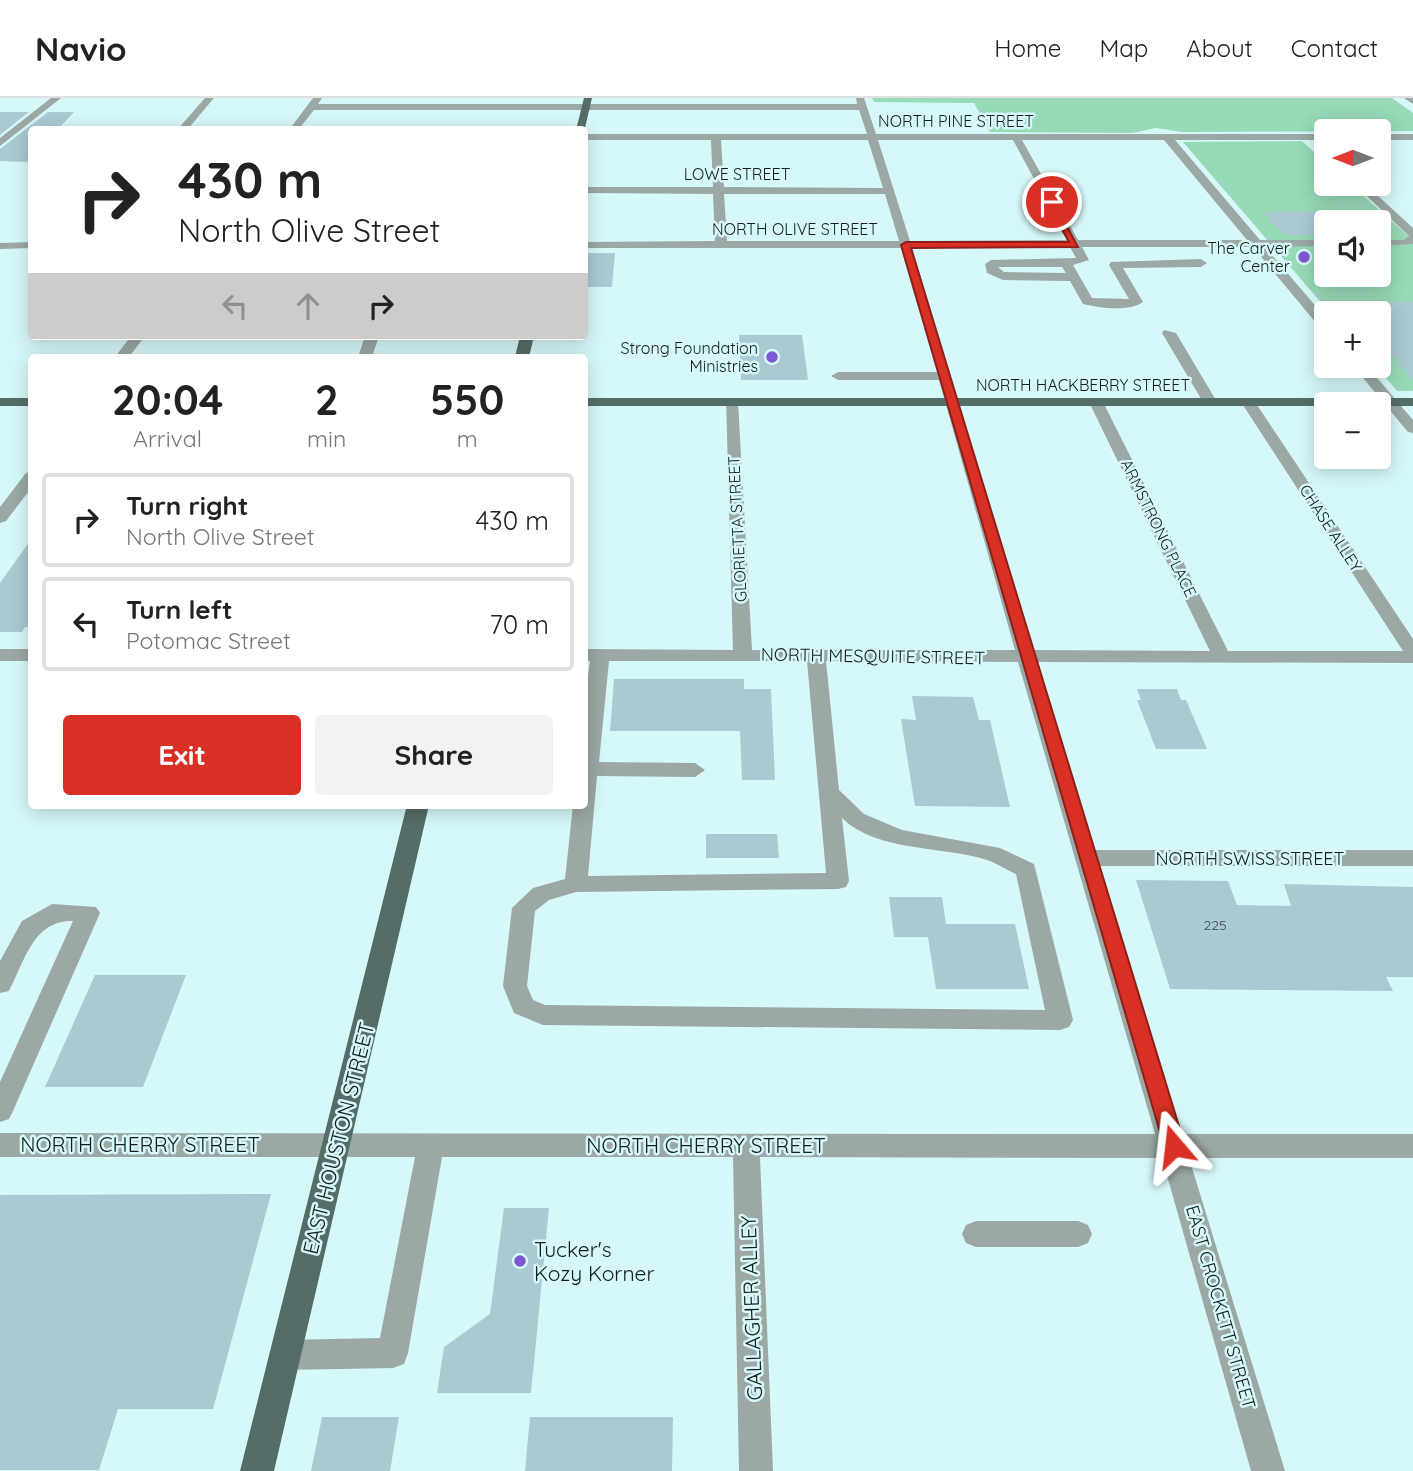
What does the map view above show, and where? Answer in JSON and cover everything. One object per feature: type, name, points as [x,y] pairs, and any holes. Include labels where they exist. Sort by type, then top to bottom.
[{"type":"main road","points":[[581,126],[587,103]]},
{"type":"main road","points":[[0,402],[28,402]]},
{"type":"main road","name":"NORTH HACKBERRY STREET","points":[[588,402],[1314,402]]},
{"type":"main road","name":"NORTH HACKBERRY STREET","points":[[1391,402],[1413,402]]},
{"type":"main road","name":"EAST HOUSTON STREET","points":[[257,1471],[417,809]]},
{"type":"street","points":[[3,139],[57,98]]},
{"type":"street","points":[[185,126],[211,98]]},
{"type":"street","points":[[296,126],[318,98]]},
{"type":"street","points":[[1408,98],[1413,101]]},
{"type":"street","points":[[311,107],[449,103],[861,102]]},
{"type":"street","name":"EAST CROCKETT STREET","points":[[861,102],[954,402],[1026,657],[1174,1146],[1268,1471]]},
{"type":"street","points":[[3,139],[28,136]]},
{"type":"street","name":"NORTH PINE STREET","points":[[588,137],[1314,137]]},
{"type":"street","points":[[716,137],[721,245]]},
{"type":"street","points":[[1016,137],[1083,260],[1066,263],[996,263],[991,264],[993,272],[1003,276],[1073,278]]},
{"type":"street","points":[[1167,137],[1314,312]]},
{"type":"street","points":[[1308,137],[1314,142]]},
{"type":"street","points":[[1391,137],[1413,137]]},
{"type":"street","name":"LOWE STREET","points":[[588,190],[889,191]]},
{"type":"street","points":[[1371,196],[1413,237],[1406,243],[1391,243]]},
{"type":"street","name":"NORTH OLIVE STREET","points":[[588,245],[1314,243]]},
{"type":"street","points":[[1066,263],[1087,301],[1132,303],[1137,302],[1115,265],[1201,263],[1186,245]]},
{"type":"street","points":[[0,246],[28,246]]},
{"type":"street","points":[[1169,333],[1210,402]]},
{"type":"street","points":[[124,354],[135,340]]},
{"type":"street","points":[[838,376],[946,376]]},
{"type":"street","points":[[1370,378],[1382,392]]},
{"type":"street","name":"GLORIETTA STREET","points":[[731,402],[743,655]]},
{"type":"street","name":"ARMSTRONG PLACE","points":[[1096,402],[1222,655]]},
{"type":"street","name":"CHASE ALLEY","points":[[1248,402],[1413,655]]},
{"type":"street","points":[[1391,402],[1413,429]]},
{"type":"street","points":[[0,518],[28,481]]},
{"type":"street","points":[[0,655],[28,655]]},
{"type":"street","points":[[592,655],[588,769],[695,770]]},
{"type":"street","name":"NORTH MESQUITE STREET","points":[[592,655],[1413,655]]},
{"type":"street","points":[[816,656],[829,792],[838,881],[576,884],[541,894],[524,908],[515,986],[523,1006],[542,1015],[1060,1020],[1026,870],[992,853],[898,837],[856,819],[829,792]]},
{"type":"street","points":[[576,884],[584,809]]},
{"type":"street","name":"NORTH SWISS STREET","points":[[1088,858],[1413,858]]},
{"type":"street","points":[[0,985],[30,927],[52,912],[88,913],[0,1111]]},
{"type":"street","points":[[285,1355],[393,1353],[431,1144]]},
{"type":"street","name":"NORTH CHERRY STREET","points":[[0,1145],[1413,1146]]},
{"type":"street","name":"GALLAGHER ALLEY","points":[[746,1145],[756,1471]]},
{"type":"street","points":[[976,1234],[1078,1234]]},
{"type":"green space","points":[[872,98],[1392,98],[1413,113],[1413,131],[1391,131],[1391,119],[1314,119],[1314,131],[1182,132],[1156,128],[1132,133],[990,132],[974,103],[874,102]]},
{"type":"green space","name":"The Carver Center","points":[[1302,141],[1314,152],[1314,196],[1364,196],[1379,210],[1314,210],[1314,287],[1391,287],[1391,220],[1413,240],[1413,391],[1397,391],[1386,378],[1391,378],[1391,301],[1320,301],[1183,142]]},
{"type":"building","points":[[0,112],[29,112],[0,135]]},
{"type":"building","points":[[48,112],[74,112],[61,126],[30,126]]},
{"type":"building","points":[[28,127],[27,162],[0,161],[0,149]]},
{"type":"building","points":[[1263,212],[1314,212],[1314,235],[1283,235]]},
{"type":"building","points":[[588,253],[615,253],[612,287],[588,287]]},
{"type":"building","points":[[1391,302],[1413,302],[1413,380],[1391,355]]},
{"type":"building","name":"Strong Foundation Ministries","points":[[739,335],[802,335],[808,380],[741,380]]},
{"type":"building","points":[[28,544],[28,627],[22,632],[0,632],[0,583]]},
{"type":"building","points":[[614,679],[744,679],[744,689],[771,689],[775,780],[742,780],[740,731],[610,731]]},
{"type":"building","points":[[1137,689],[1177,689],[1181,700],[1186,700],[1207,749],[1156,749],[1137,700],[1141,700]]},
{"type":"building","points":[[912,696],[973,697],[979,720],[990,720],[1010,807],[915,806],[901,719],[916,720]]},
{"type":"building","points":[[706,834],[777,834],[779,858],[706,858]]},
{"type":"building","points":[[1136,880],[1228,881],[1237,905],[1291,906],[1284,884],[1413,887],[1413,977],[1386,977],[1393,991],[1170,989]]},
{"type":"building","points":[[889,897],[942,897],[946,924],[1015,924],[1029,989],[936,989],[928,937],[894,937]]},
{"type":"building","points":[[95,975],[186,975],[143,1087],[45,1087]]},
{"type":"building","points":[[271,1194],[213,1409],[118,1409],[99,1470],[0,1470],[0,1195]]},
{"type":"building","name":"Tucker's Kozy Korner","points":[[504,1208],[549,1208],[531,1393],[437,1393],[444,1347],[490,1314]]},
{"type":"building","points":[[322,1417],[399,1417],[390,1471],[311,1471]]},
{"type":"building","points":[[530,1417],[673,1417],[672,1471],[525,1471]]},
{"type":"place","name":"The Carver Center","points":[[1304,257]]},
{"type":"place","name":"Strong Foundation Ministries","points":[[772,357]]},
{"type":"place","name":"Tucker's Kozy Korner","points":[[520,1261]]},
{"type":"route","points":[[1052,202],[1075,245],[906,245],[954,402],[1026,657],[1174,1146]]}]
